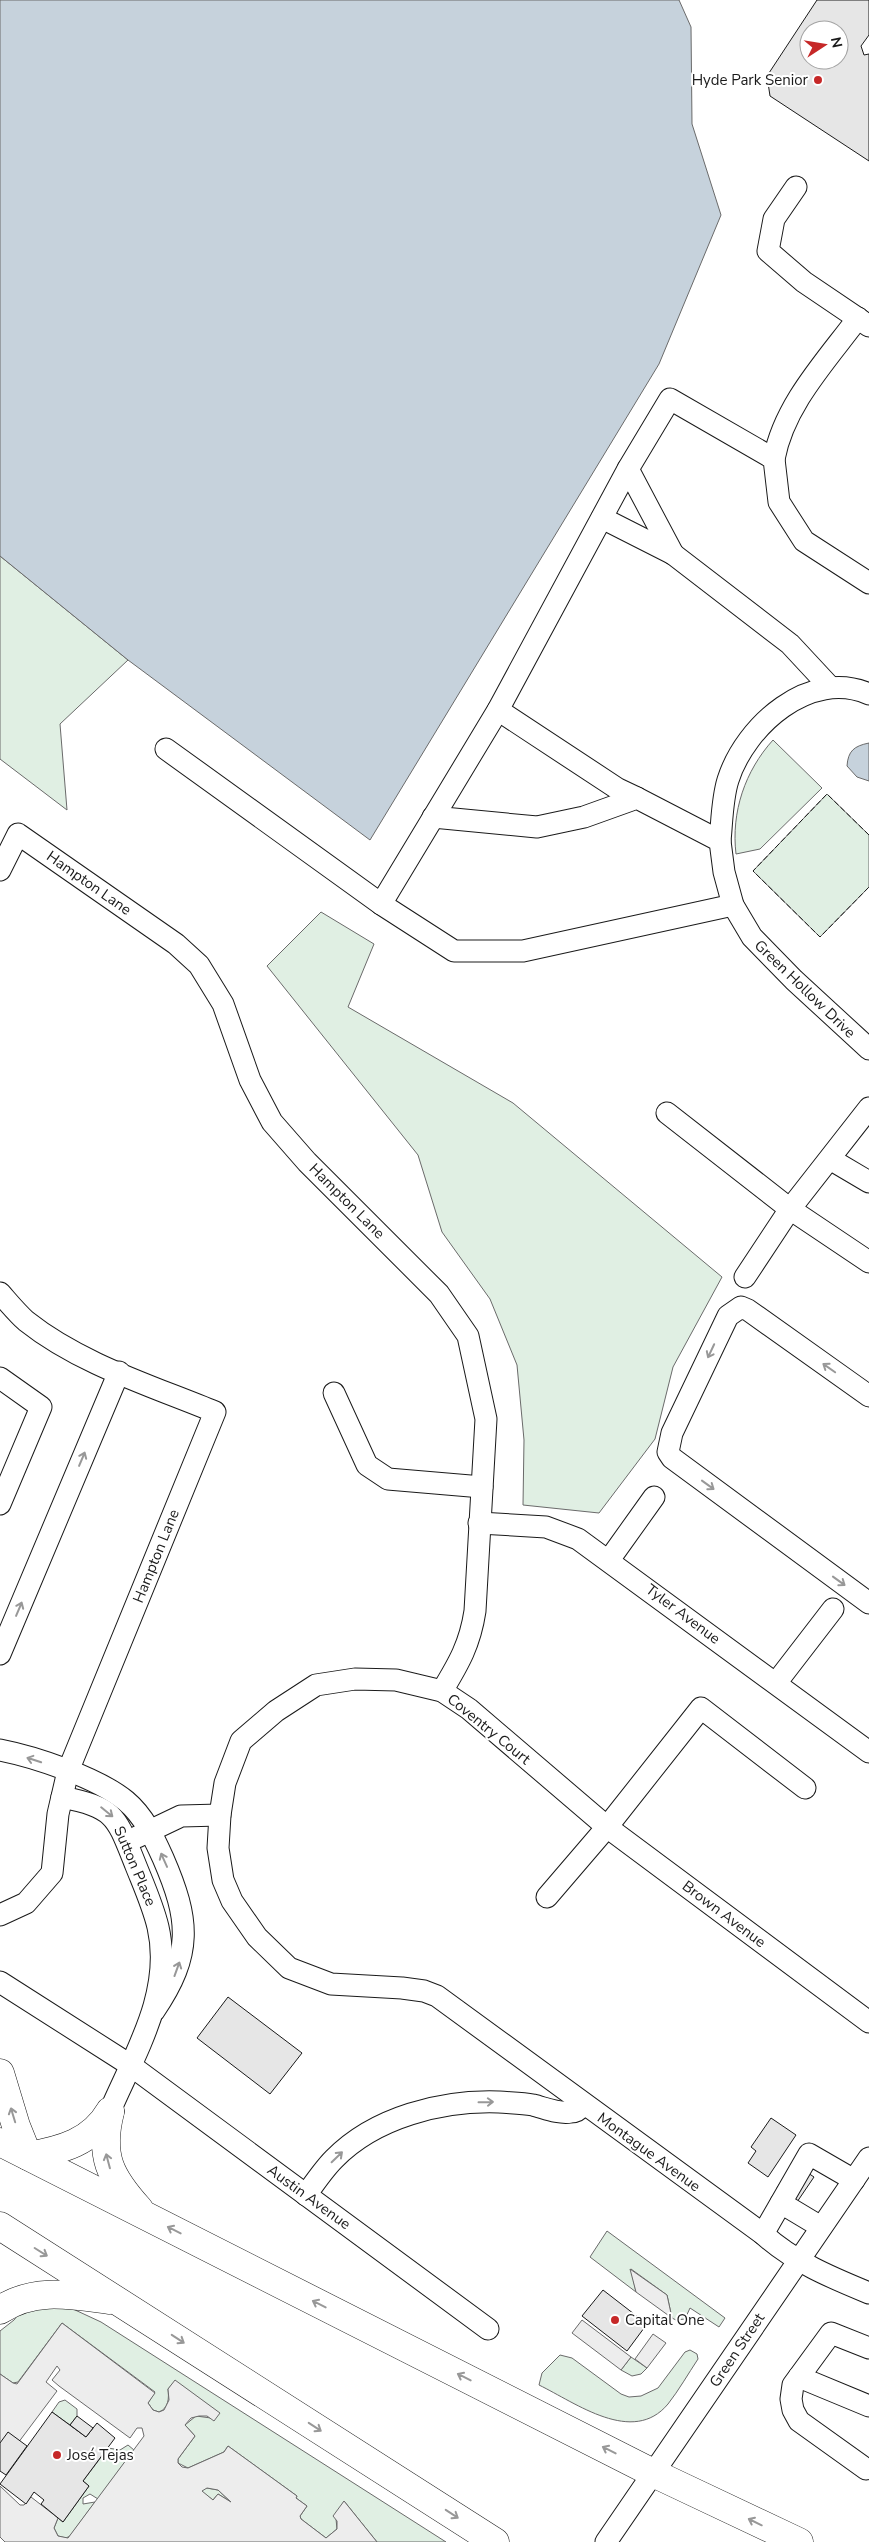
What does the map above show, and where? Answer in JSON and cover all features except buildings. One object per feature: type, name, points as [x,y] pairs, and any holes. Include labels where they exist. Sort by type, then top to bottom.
[{"type":"highway","points":[[0,2072],[16,2126],[28,2156]]},
{"type":"highway","points":[[28,2156],[59,2150],[83,2141],[96,2131],[110,2111]]},
{"type":"highway","points":[[110,2111],[105,2138],[108,2164],[124,2192],[144,2215]]},
{"type":"highway","points":[[0,2142],[653,2472],[799,2542]]},
{"type":"highway","points":[[0,2226],[495,2542]]},
{"type":"highway","points":[[0,2310],[26,2297],[51,2294],[119,2301]]},
{"type":"street","points":[[796,186],[774,218],[768,251],[804,282],[863,322],[797,400],[778,437],[774,459],[779,502],[804,541],[869,583]]},
{"type":"street","points":[[381,904],[498,710],[628,469],[670,399],[774,459]]},
{"type":"street","points":[[628,469],[672,554]]},
{"type":"street","points":[[602,518],[672,554],[790,644],[830,687],[854,688],[869,694]]},
{"type":"street","name":"Green Hollow Drive","points":[[830,687],[805,695],[773,715],[756,730],[742,749],[728,781],[720,841],[724,872],[733,905],[752,937],[794,980],[869,1049]]},
{"type":"street","points":[[498,710],[618,789],[720,841]]},
{"type":"street","points":[[166,748],[381,904],[454,950],[523,951],[733,905]]},
{"type":"street","points":[[433,817],[537,827],[584,817],[637,798]]},
{"type":"street","name":"Hampton Lane","points":[[0,870],[18,834],[176,944],[199,965],[223,1004],[250,1080],[272,1122],[306,1162],[439,1294],[468,1336],[486,1419],[475,1611],[472,1633],[464,1655],[442,1691]]},
{"type":"street","points":[[745,1276],[790,1209],[869,1108]]},
{"type":"street","points":[[667,1113],[790,1209],[869,1262]]},
{"type":"street","points":[[830,1159],[869,1182]]},
{"type":"street","name":"Hampton Lane","points":[[0,1293],[25,1320],[56,1342],[119,1372],[215,1412],[68,1771],[62,1797],[52,1873],[26,1903],[0,1915]]},
{"type":"street","points":[[869,1396],[748,1310],[741,1307],[734,1309],[728,1316],[672,1433],[668,1452],[680,1464],[869,1603]]},
{"type":"street","points":[[0,1654],[119,1372]]},
{"type":"street","points":[[0,1378],[41,1407],[0,1504]]},
{"type":"street","points":[[334,1393],[367,1465],[388,1479],[482,1487]]},
{"type":"street","points":[[609,1560],[654,1497]]},
{"type":"street","name":"Tyler Avenue","points":[[479,1523],[528,1524],[556,1529],[578,1539],[869,1752]]},
{"type":"street","points":[[776,1683],[833,1609]]},
{"type":"street","name":"Coventry Court","points":[[437,1996],[408,1989],[331,1984],[290,1968],[257,1937],[232,1901],[222,1880],[219,1864],[220,1815],[226,1783],[241,1740],[276,1711],[316,1685],[355,1679],[396,1680],[442,1691],[469,1709],[580,1805]]},
{"type":"street","points":[[547,1897],[607,1827],[701,1708],[805,1788]]},
{"type":"street","name":"Sutton Place","points":[[0,1750],[68,1771],[117,1794],[138,1812],[150,1831],[175,1886],[181,1906],[183,1940],[180,1963],[168,1990],[154,2011],[110,2111]]},
{"type":"street","name":"Sutton Place","points":[[62,1797],[92,1804],[107,1811],[118,1824],[126,1842],[154,1913],[160,1939],[161,1963],[154,2011]]},
{"type":"street","name":"Brown Avenue","points":[[580,1805],[869,2022]]},
{"type":"street","points":[[126,1842],[181,1816],[220,1815]]},
{"type":"street","name":"Sutton Place","points":[[154,1913],[181,1906]]},
{"type":"street","name":"Austin Avenue","points":[[0,1982],[130,2065],[488,2329]]},
{"type":"street","name":"Montague Avenue","points":[[437,1996],[762,2234],[782,2251],[798,2261],[869,2293]]},
{"type":"street","points":[[306,2194],[326,2168],[346,2149],[382,2126],[412,2114],[445,2106],[480,2102],[515,2103],[567,2112],[579,2110],[584,2105]]},
{"type":"street","points":[[762,2234],[809,2154],[854,2180]]},
{"type":"street","name":"Green Street","points":[[606,2542],[869,2158]]},
{"type":"street","points":[[781,2203],[821,2227]]},
{"type":"street","points":[[868,2473],[799,2421],[791,2399],[793,2385],[831,2333],[869,2348]]},
{"type":"street","points":[[799,2377],[869,2406]]},
{"type":"green space","points":[[0,556],[128,660],[60,724],[67,810],[0,759]]},
{"type":"green space","points":[[773,740],[822,788],[760,849],[736,854],[736,823],[742,793],[755,765]]},
{"type":"green space","points":[[827,794],[869,835],[869,887],[820,937],[753,871]]},
{"type":"green space","points":[[321,912],[374,944],[348,1007],[513,1103],[722,1277],[673,1367],[655,1439],[599,1513],[523,1505],[524,1440],[517,1365],[490,1299],[442,1232],[418,1155],[267,966]]},
{"type":"green space","points":[[607,2231],[725,2318],[719,2327],[690,2308],[685,2319],[676,2320],[672,2318],[667,2295],[631,2269],[636,2292],[590,2257]]},
{"type":"green space","points":[[26,2305],[73,2309],[101,2322],[446,2542],[377,2542],[344,2501],[336,2519],[337,2529],[326,2538],[301,2519],[300,2516],[307,2506],[296,2498],[297,2496],[228,2446],[224,2452],[188,2468],[178,2463],[178,2459],[195,2436],[185,2425],[196,2416],[211,2418],[219,2413],[175,2381],[168,2389],[168,2399],[165,2408],[159,2412],[153,2410],[148,2403],[155,2392],[62,2323],[18,2382],[13,2383],[0,2374],[0,2331],[14,2320]]},
{"type":"green space","points":[[690,2350],[697,2354],[698,2359],[672,2399],[654,2416],[638,2421],[622,2421],[604,2417],[539,2385],[542,2373],[560,2355],[572,2358],[621,2394],[629,2397],[641,2396],[658,2388],[685,2352]]},
{"type":"green space","points":[[631,2357],[647,2368],[641,2374],[632,2376],[621,2370]]},
{"type":"green space","points":[[65,2400],[77,2409],[77,2416],[70,2425],[52,2412],[59,2402]]},
{"type":"green space","points":[[128,2445],[134,2450],[98,2499],[90,2494],[83,2498],[83,2504],[95,2502],[70,2536],[66,2538],[58,2536],[54,2528],[58,2518],[63,2522],[89,2486],[83,2481],[108,2448],[120,2450]]},
{"type":"green space","points":[[202,2489],[218,2490],[231,2502],[218,2494],[213,2500],[202,2492]]},
{"type":"shaded area","points":[[0,0],[679,0],[691,27],[692,124],[721,215],[659,364],[370,840],[128,660],[0,556]]},
{"type":"shaded area","points":[[869,743],[869,781],[857,777],[847,766],[850,753],[859,746]]},
{"type":"shaded area","points":[[630,2269],[667,2295],[672,2318],[636,2292]]},
{"type":"shaded area","points":[[582,2320],[631,2357],[621,2370],[572,2333]]},
{"type":"shaded area","points":[[62,2323],[155,2393],[148,2403],[153,2410],[159,2412],[164,2410],[169,2400],[168,2389],[175,2380],[220,2413],[214,2421],[207,2416],[199,2416],[191,2418],[185,2425],[195,2436],[178,2459],[178,2463],[182,2467],[188,2468],[224,2452],[228,2446],[297,2496],[296,2498],[307,2506],[300,2516],[301,2519],[326,2538],[337,2529],[337,2521],[333,2516],[344,2501],[377,2542],[5,2542],[0,2537],[0,2486],[20,2505],[24,2505],[31,2497],[58,2518],[54,2528],[58,2536],[68,2538],[144,2436],[142,2428],[137,2428],[130,2438],[59,2386],[52,2380],[60,2370],[57,2366],[46,2382],[57,2391],[0,2467],[0,2374],[17,2384]],"holes":[[[207,2488],[218,2490],[231,2502],[218,2494],[213,2500],[202,2491]]]},
{"type":"shaded area","points":[[653,2334],[666,2343],[647,2368],[635,2359]]},
{"type":"fence","points":[[869,835],[827,794],[753,871],[820,937],[869,887]]},
{"type":"place","name":"Hyde Park Senior","points":[[818,80]]},
{"type":"place","name":"Capital One","points":[[615,2320]]},
{"type":"place","name":"José Tejas","points":[[57,2455]]}]
